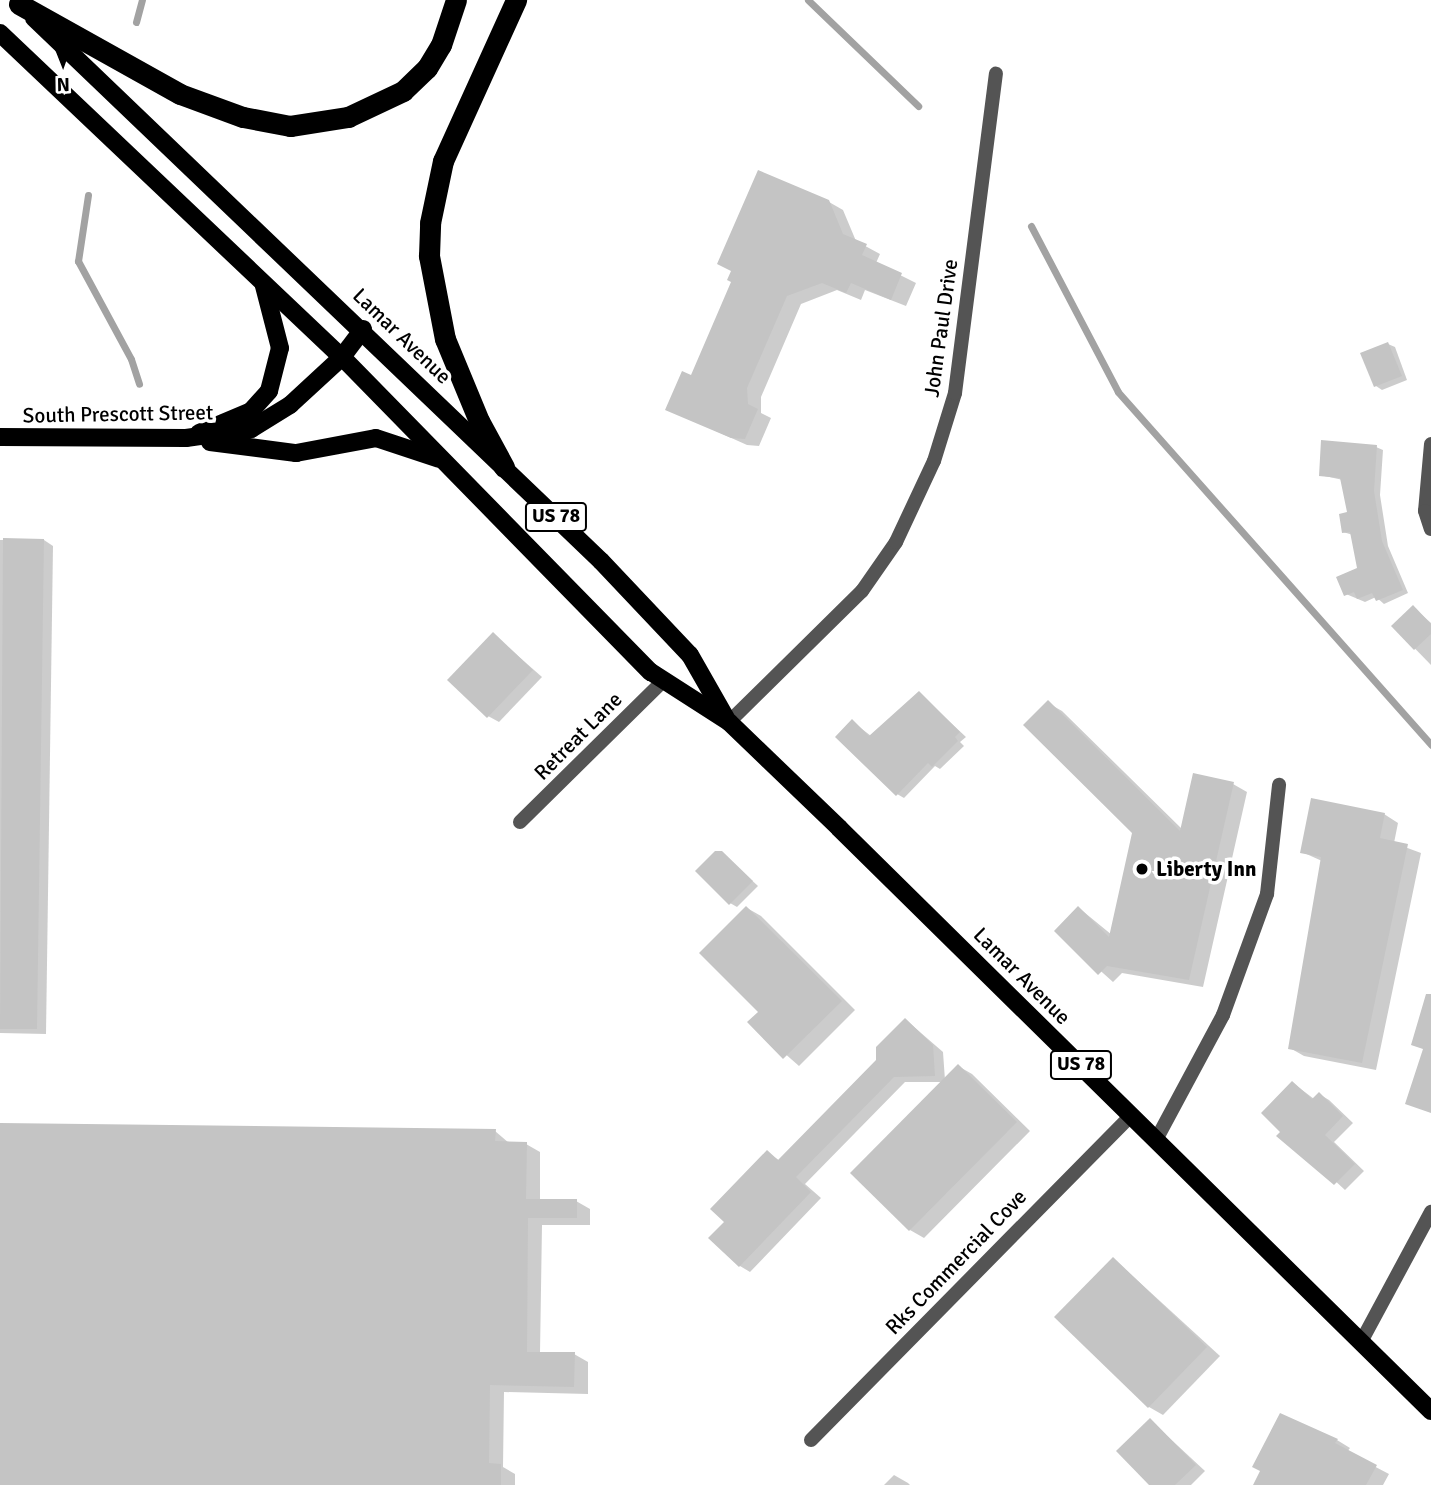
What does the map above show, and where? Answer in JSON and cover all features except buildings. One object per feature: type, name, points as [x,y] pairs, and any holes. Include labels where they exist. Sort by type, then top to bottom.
[{"type":"highway","points":[[19,4],[180,94],[243,117],[290,126],[348,117],[403,92],[427,68],[442,45],[456,0]]},
{"type":"highway","points":[[505,467],[479,421],[445,339],[429,256],[430,223],[443,161],[516,0]]},
{"type":"main road","name":"Lamar Avenue","points":[[19,4],[505,467],[690,655],[729,722]]},
{"type":"main road","name":"Lamar Avenue","points":[[0,33],[342,357],[664,680],[729,722],[1431,1411]]},
{"type":"main road","points":[[186,438],[251,411],[269,391],[280,348],[263,282]]},
{"type":"main road","name":"South Prescott Street","points":[[0,438],[222,436],[269,420],[342,357],[363,329]]},
{"type":"main road","points":[[186,438],[296,453],[376,438],[443,460]]},
{"type":"street","name":"John Paul Drive","points":[[729,722],[862,591],[896,542],[934,461],[955,393],[996,74]]},
{"type":"street","points":[[1431,444],[1425,511],[1431,528]]},
{"type":"street","name":"Retreat Lane","points":[[520,822],[664,680]]},
{"type":"street","points":[[1156,1140],[1223,1015],[1266,894],[1279,785]]},
{"type":"street","name":"Rks Commercial Cove","points":[[811,1440],[1132,1115]]},
{"type":"street","points":[[1361,1342],[1431,1212]]},
{"type":"waterway","points":[[136,22],[142,0]]},
{"type":"waterway","points":[[808,0],[918,106]]},
{"type":"waterway","points":[[88,195],[78,261],[131,359],[139,384]]},
{"type":"waterway","points":[[1031,226],[1118,392],[1431,745]]},
{"type":"place","name":"Liberty Inn","points":[[1142,869]]}]
